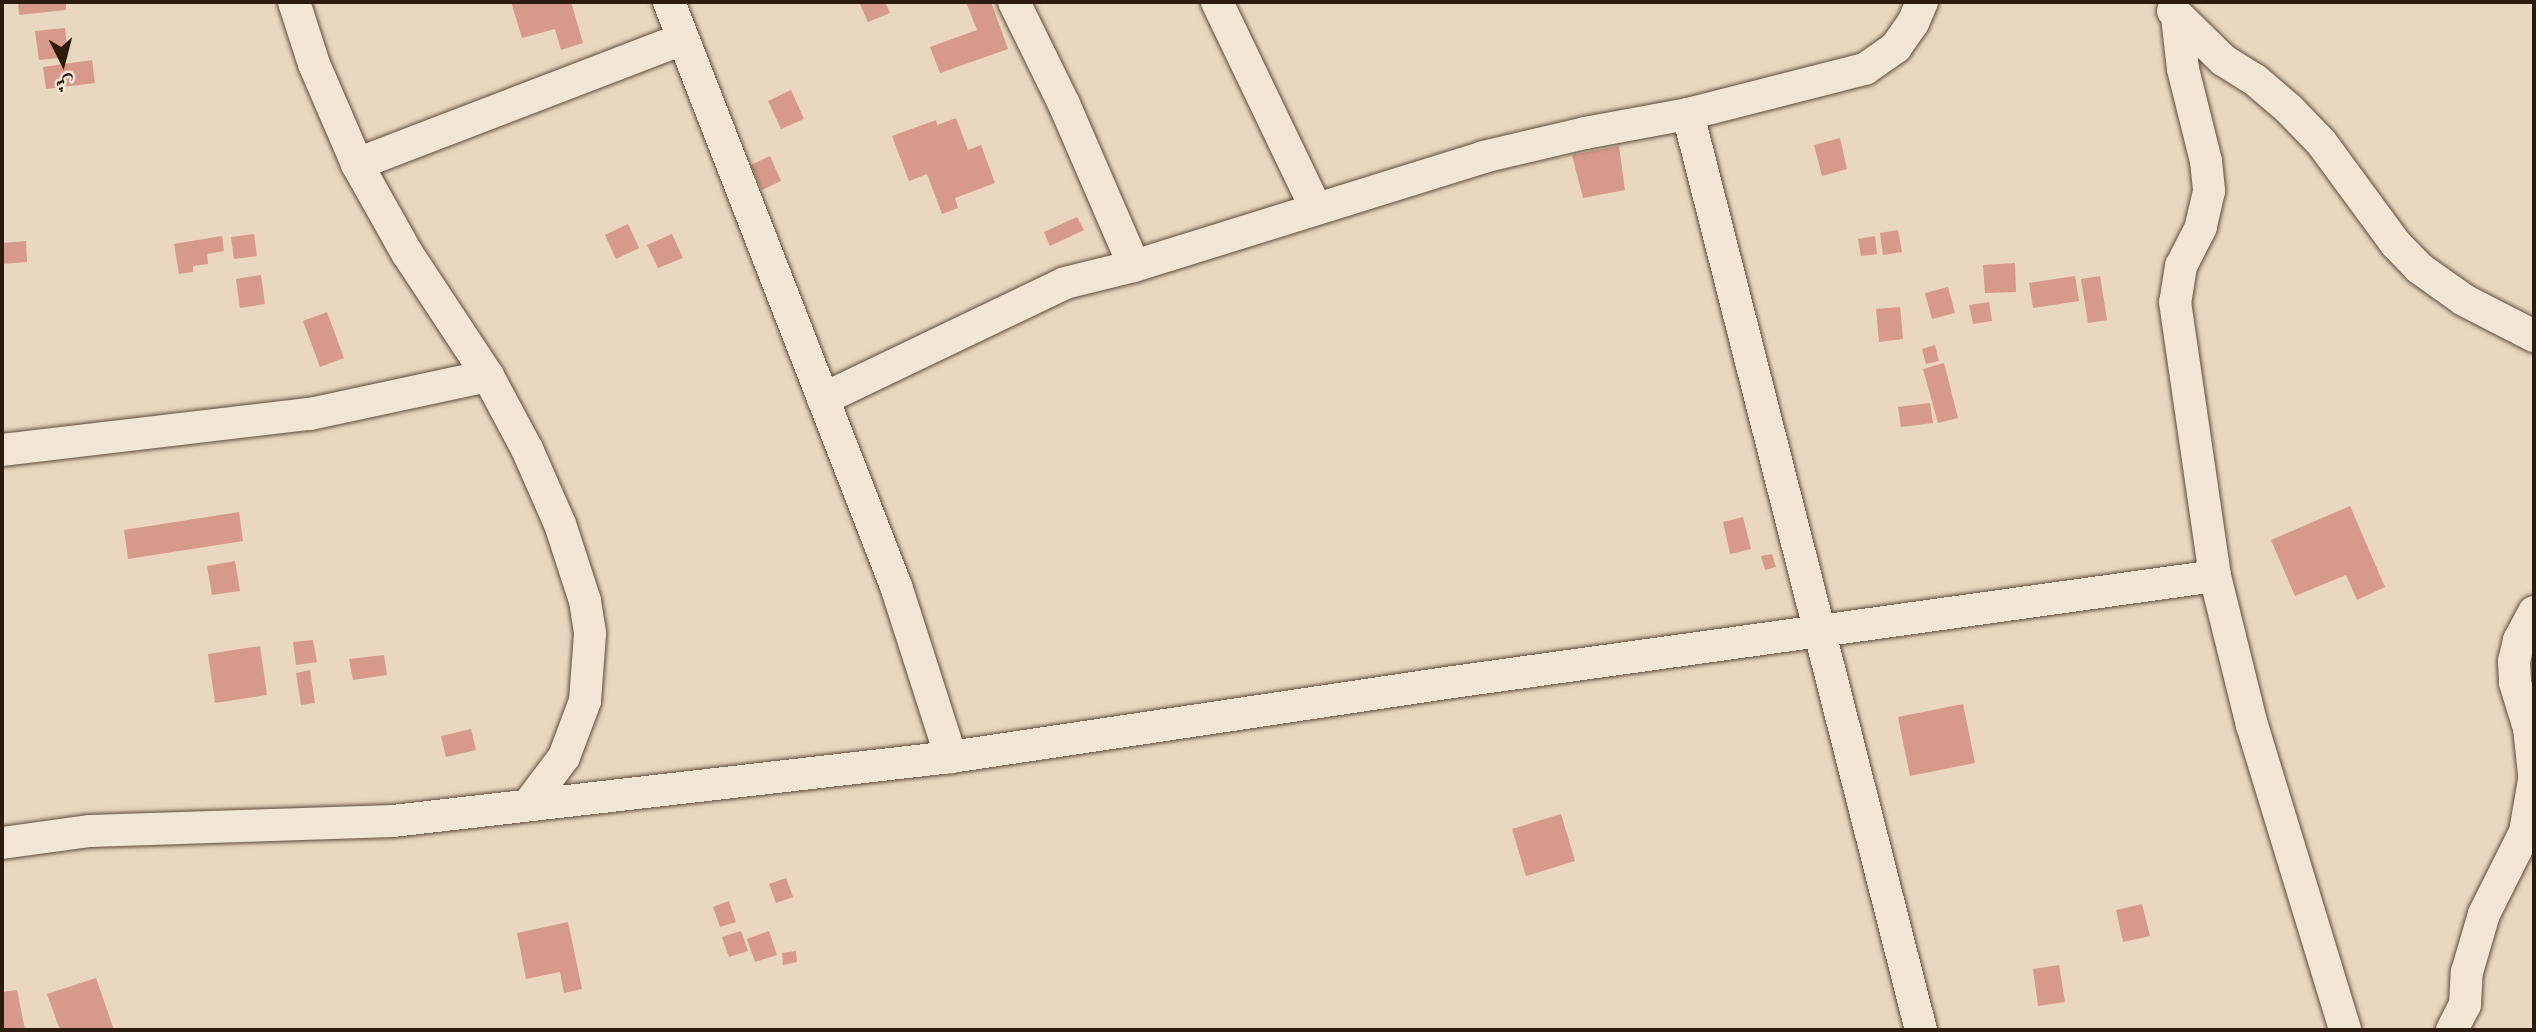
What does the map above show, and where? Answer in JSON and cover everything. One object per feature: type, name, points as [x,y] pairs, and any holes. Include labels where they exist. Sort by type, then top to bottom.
[{"type":"street","points":[[295,2],[314,64],[357,164],[407,253],[488,376],[527,449],[560,524],[585,601],[590,634],[587,690],[576,730],[553,774],[528,806]]},
{"type":"street","points":[[669,2],[896,586],[951,757]]},
{"type":"street","points":[[1014,2],[1064,104],[1134,265]]},
{"type":"street","points":[[1217,2],[1316,209]]},
{"type":"street","points":[[823,399],[1065,283],[1134,265],[1483,157],[1688,114],[1865,69],[1882,60],[1901,42],[1922,2]]},
{"type":"street","points":[[2172,9],[2223,60],[2254,79],[2297,117],[2344,169],[2396,244],[2419,268],[2464,300],[2534,336]]},
{"type":"street","points":[[2172,9],[2183,69],[2206,161],[2209,191],[2201,227],[2180,266],[2175,302],[2215,576],[2252,725],[2344,1030]]},
{"type":"street","points":[[357,164],[682,40]]},
{"type":"street","points":[[1688,114],[1921,1030]]},
{"type":"street","points":[[3,444],[310,414],[488,376]]},
{"type":"street","points":[[2,843],[90,831],[393,821],[951,757],[2215,576]]},
{"type":"street","points":[[2534,612],[2519,640],[2514,661],[2515,683],[2529,728],[2534,774]]},
{"type":"street","points":[[2452,1030],[2465,1005],[2467,972],[2484,914],[2525,832],[2534,780]]},
{"type":"building","points":[[18,2],[66,2],[66,10],[19,15]]},
{"type":"building","points":[[511,2],[571,2],[583,43],[561,50],[555,29],[522,38]]},
{"type":"building","points":[[859,2],[885,2],[890,13],[868,22]]},
{"type":"building","points":[[966,2],[991,2],[1008,49],[940,73],[930,47],[977,30]]},
{"type":"building","points":[[65,28],[68,57],[39,60],[35,31]]},
{"type":"building","points":[[92,60],[95,83],[46,89],[43,67]]},
{"type":"building","points":[[791,90],[804,119],[781,129],[768,101]]},
{"type":"building","points":[[956,118],[968,150],[981,145],[995,183],[955,198],[958,208],[942,214],[927,174],[909,181],[892,136],[936,120],[937,125]]},
{"type":"building","points":[[1840,138],[1847,169],[1822,176],[1814,145]]},
{"type":"building","points":[[1619,146],[1625,190],[1583,198],[1572,155]]},
{"type":"building","points":[[770,156],[781,181],[762,190],[751,165]]},
{"type":"building","points":[[1077,217],[1084,230],[1050,246],[1044,232]]},
{"type":"building","points":[[628,224],[639,248],[616,259],[605,235]]},
{"type":"building","points":[[1898,230],[1902,252],[1883,255],[1880,233]]},
{"type":"building","points":[[254,234],[257,256],[234,259],[231,237]]},
{"type":"building","points":[[672,234],[683,258],[658,268],[647,245]]},
{"type":"building","points":[[222,236],[224,251],[207,254],[208,264],[193,266],[193,272],[179,274],[174,244]]},
{"type":"building","points":[[1875,236],[1877,254],[1861,256],[1858,239]]},
{"type":"building","points":[[26,241],[27,262],[2,264],[2,243]]},
{"type":"building","points":[[2015,263],[2016,292],[1985,293],[1983,265]]},
{"type":"building","points":[[261,275],[265,304],[240,308],[236,279]]},
{"type":"building","points":[[2075,276],[2079,301],[2033,308],[2029,283]]},
{"type":"building","points":[[2100,276],[2107,320],[2088,323],[2081,279]]},
{"type":"building","points":[[1948,287],[1955,313],[1932,319],[1925,293]]},
{"type":"building","points":[[1989,302],[1992,321],[1973,324],[1969,305]]},
{"type":"building","points":[[1900,307],[1903,339],[1879,342],[1876,309]]},
{"type":"building","points":[[327,312],[344,358],[320,367],[303,321]]},
{"type":"building","points":[[1935,345],[1939,361],[1926,364],[1922,349]]},
{"type":"building","points":[[1944,363],[1958,418],[1938,423],[1923,369]]},
{"type":"building","points":[[1930,403],[1933,423],[1901,427],[1898,407]]},
{"type":"building","points":[[2350,506],[2385,587],[2357,600],[2346,575],[2295,596],[2271,540]]},
{"type":"building","points":[[239,512],[243,541],[128,559],[124,530]]},
{"type":"building","points":[[1743,517],[1751,549],[1730,554],[1723,522]]},
{"type":"building","points":[[1772,554],[1776,567],[1765,570],[1761,556]]},
{"type":"building","points":[[235,561],[240,591],[212,595],[207,566]]},
{"type":"building","points":[[313,640],[317,662],[296,665],[293,642]]},
{"type":"building","points":[[260,646],[267,695],[215,703],[208,654]]},
{"type":"building","points":[[384,655],[387,675],[353,680],[349,659]]},
{"type":"building","points":[[310,670],[315,703],[301,705],[296,673]]},
{"type":"building","points":[[1963,704],[1975,763],[1910,776],[1898,717]]},
{"type":"building","points":[[471,729],[476,750],[446,757],[441,736]]},
{"type":"building","points":[[1561,814],[1575,861],[1526,876],[1512,829]]},
{"type":"building","points":[[786,878],[793,897],[776,903],[769,884]]},
{"type":"building","points":[[729,901],[736,922],[720,927],[713,907]]},
{"type":"building","points":[[2142,904],[2150,936],[2123,942],[2116,910]]},
{"type":"building","points":[[568,922],[582,989],[564,993],[560,972],[526,979],[517,933]]},
{"type":"building","points":[[741,931],[748,951],[729,957],[722,937]]},
{"type":"building","points":[[769,931],[777,955],[755,962],[747,939]]},
{"type":"building","points":[[796,951],[797,962],[783,965],[782,953]]},
{"type":"building","points":[[2059,965],[2065,1002],[2038,1006],[2033,969]]},
{"type":"building","points":[[96,978],[114,1030],[60,1030],[47,994]]},
{"type":"building","points":[[17,990],[25,1030],[2,1030],[2,992]]}]
